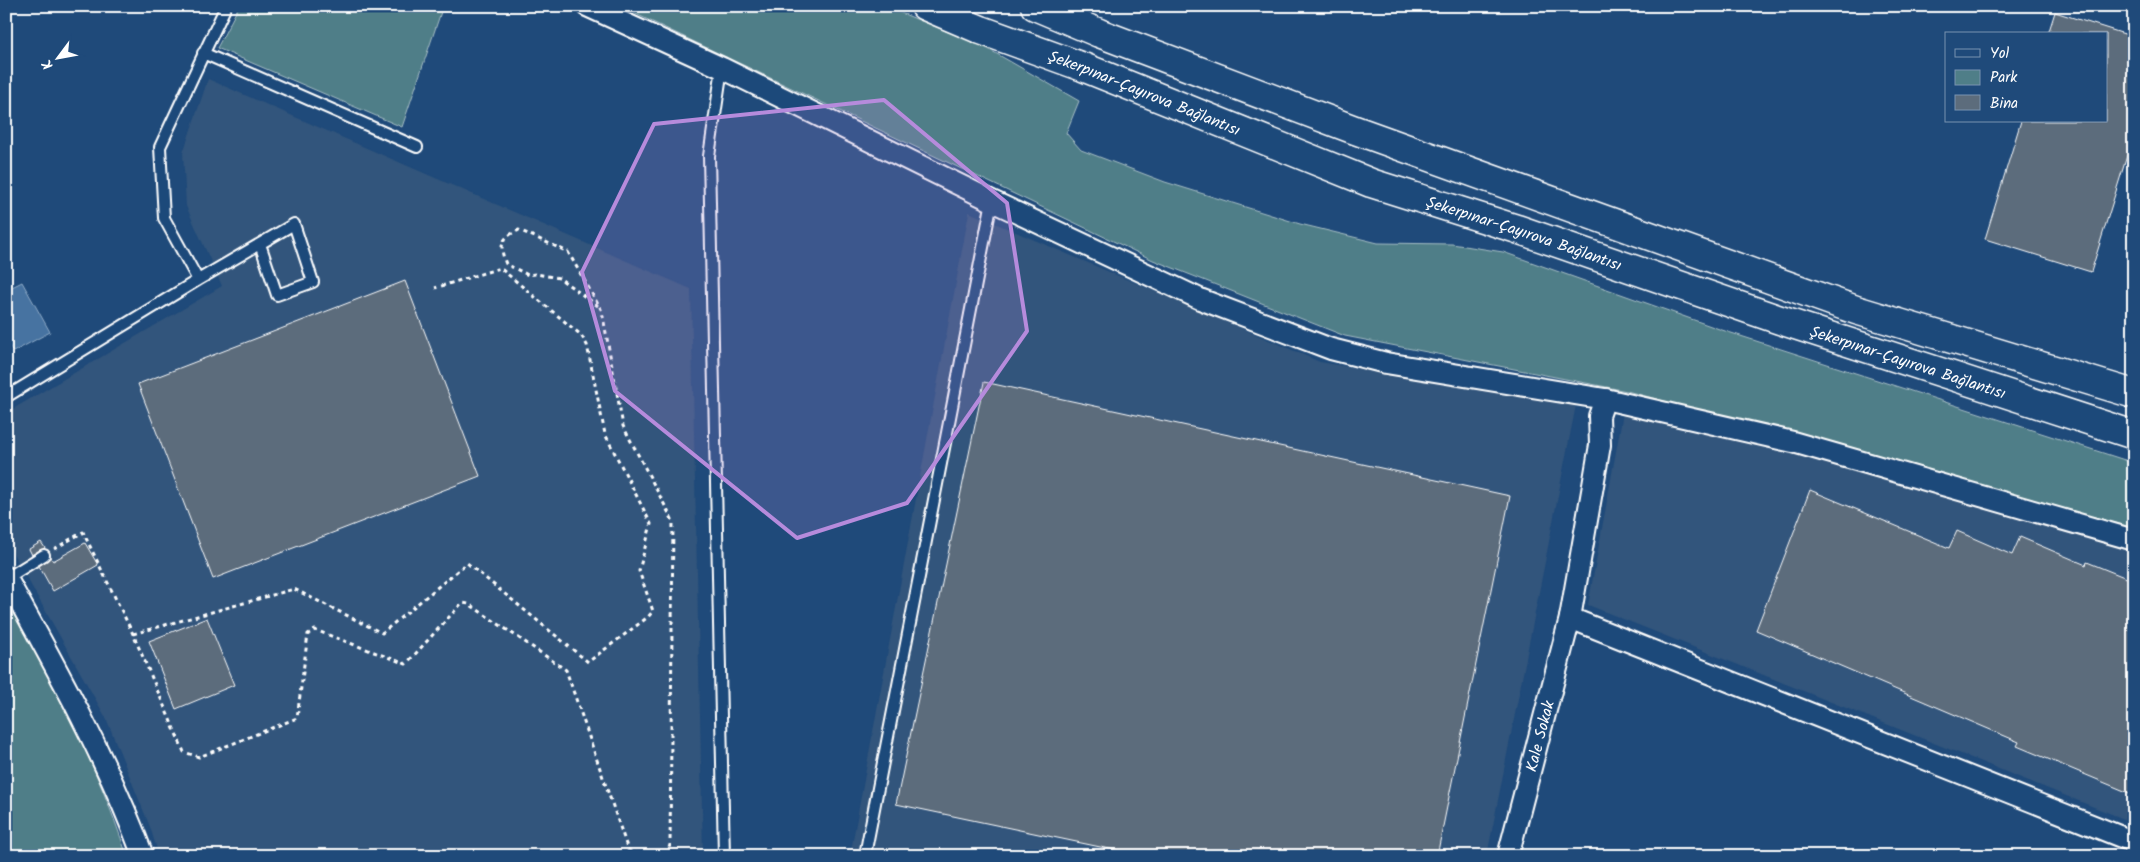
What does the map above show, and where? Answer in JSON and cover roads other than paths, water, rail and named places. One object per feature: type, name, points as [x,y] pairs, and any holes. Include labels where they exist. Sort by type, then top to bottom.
[{"type":"highway","name":"Şekerpınar-Çayırova Bağlantısı","points":[[925,6],[981,30],[1082,67],[1371,183],[1517,229],[1789,323],[2134,435]]},
{"type":"highway","name":"Şekerpınar-Çayırova Bağlantısı","points":[[1035,6],[1099,33],[1355,130],[1847,307],[2134,394]]},
{"type":"highway","points":[[2078,377],[2134,389]]},
{"type":"street","points":[[587,6],[722,68],[992,201],[1200,299],[1331,349],[1386,363],[1605,399],[1793,442],[2134,540]]},
{"type":"street","name":"Kale Sokak","points":[[1508,856],[1570,618],[1600,445],[1599,416],[1605,399]]},
{"type":"street","points":[[6,577],[47,651],[111,779],[143,856]]},
{"type":"street","points":[[1570,618],[2134,842]]},
{"type":"lane","points":[[198,280],[164,218],[160,147],[226,6]]},
{"type":"lane","points":[[203,53],[418,147]]},
{"type":"lane","points":[[722,68],[709,156],[724,856]]},
{"type":"lane","points":[[866,855],[992,201]]},
{"type":"lane","points":[[6,397],[198,280],[294,224],[313,282],[277,295],[260,244]]},
{"type":"lane","points":[[6,577],[44,554]]}]
